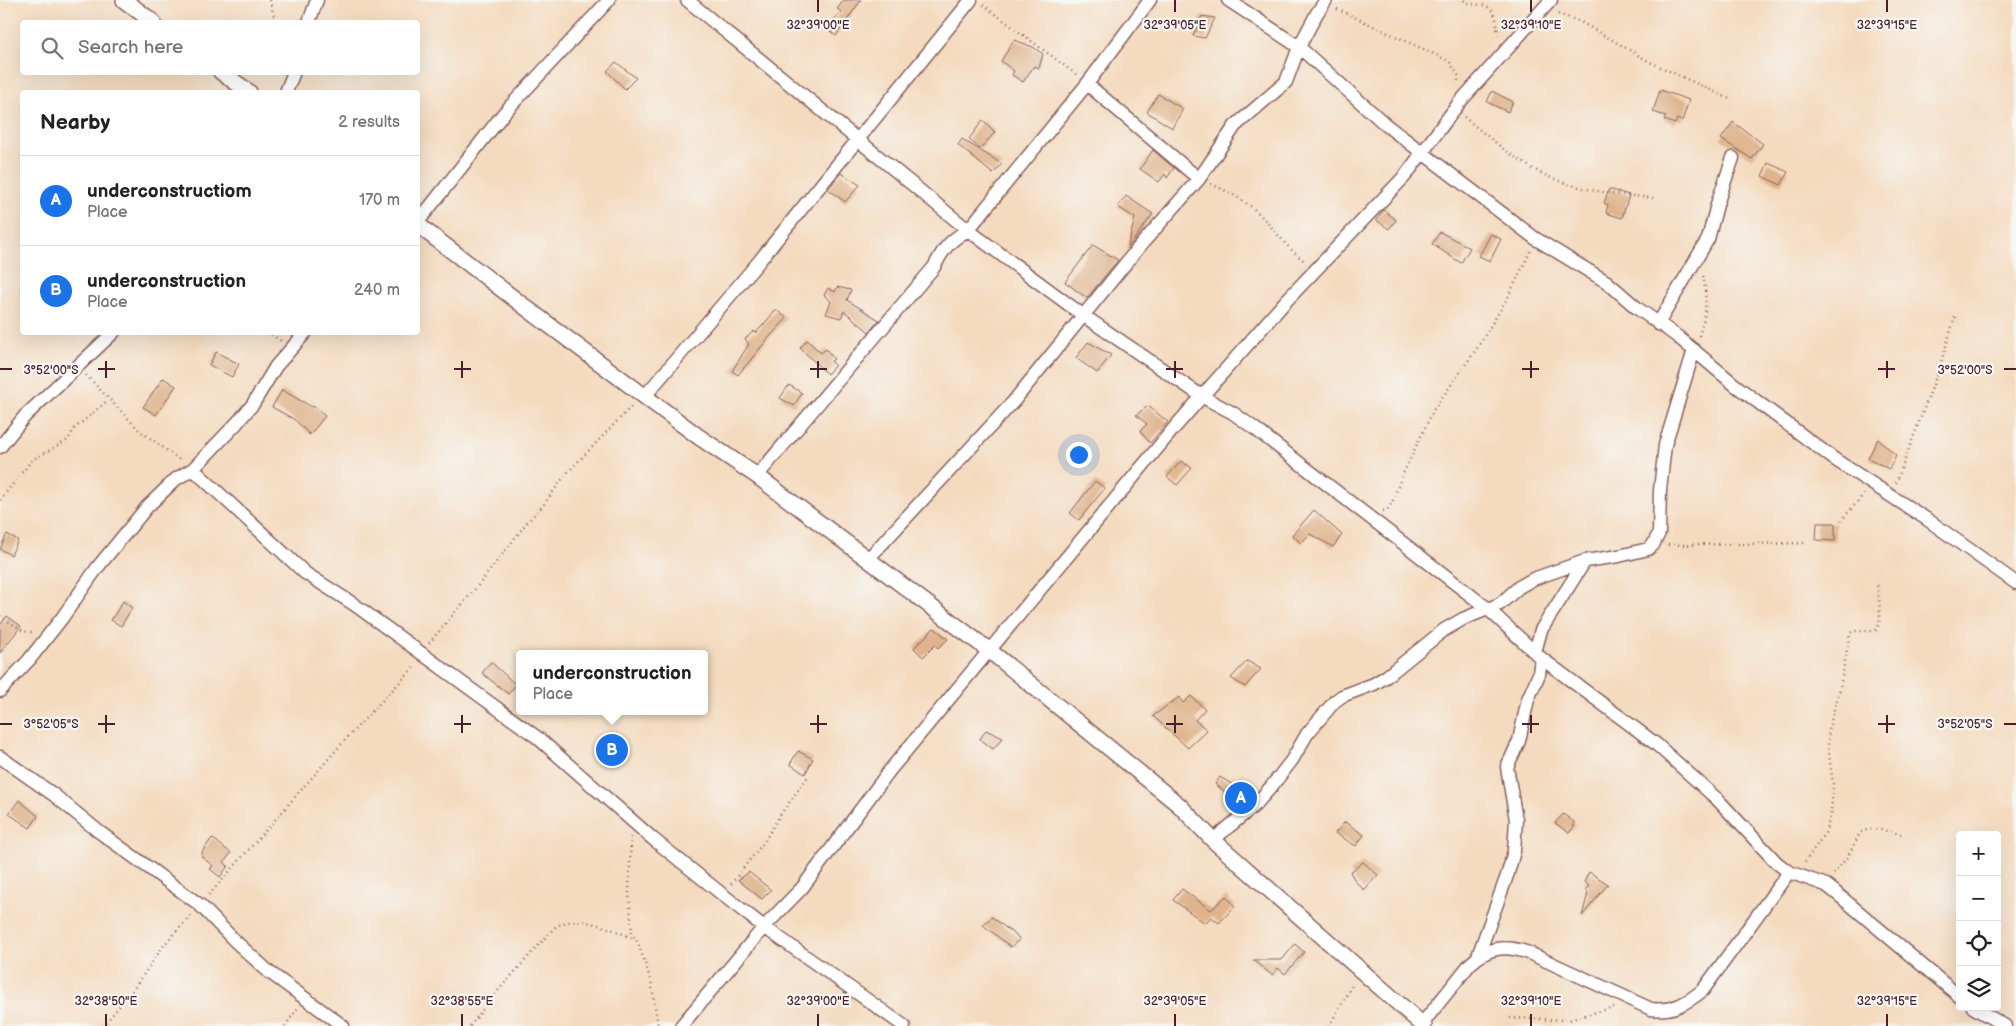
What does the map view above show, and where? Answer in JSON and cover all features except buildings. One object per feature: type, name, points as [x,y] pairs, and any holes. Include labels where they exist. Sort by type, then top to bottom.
[{"type":"street","points":[[124,0],[150,20]]},
{"type":"street","points":[[310,20],[317,0]]},
{"type":"street","points":[[420,220],[504,113],[609,0]]},
{"type":"street","points":[[687,0],[968,230],[1084,316],[1203,397],[1233,413],[1367,514],[1487,608],[1538,655],[1656,744],[1703,786],[1776,863],[1789,872],[1826,885],[1956,994]]},
{"type":"street","points":[[757,476],[934,267],[943,250],[953,239],[968,230],[1088,83],[1150,0]]},
{"type":"street","points":[[1228,0],[1299,47],[1360,104],[1386,125],[1536,239],[1607,282],[1658,324],[1694,350],[1735,385],[1834,460],[1928,520],[2016,583]]},
{"type":"street","points":[[681,1026],[709,990],[764,927],[802,888],[890,770],[1169,435],[1315,269],[1375,209],[1424,152],[1457,106],[1551,0]]},
{"type":"street","points":[[644,395],[756,265],[858,139],[976,2]]},
{"type":"street","points":[[868,559],[1013,402],[1139,247],[1199,179],[1235,126],[1286,82],[1299,47],[1325,2]]},
{"type":"street","points":[[225,75],[246,90]]},
{"type":"street","points":[[287,90],[293,75]]},
{"type":"street","points":[[1088,83],[1199,179]]},
{"type":"street","points":[[1658,324],[1711,233],[1718,202],[1733,158]]},
{"type":"street","points":[[420,225],[699,437],[757,476],[990,652],[1167,796],[1213,840],[1423,1025],[1478,956],[1502,947],[1512,947],[1529,953],[1614,994],[1651,1008],[1661,1010],[1675,1008],[1703,990],[1789,872]]},
{"type":"street","points":[[0,447],[25,416],[111,335]]},
{"type":"street","points":[[0,692],[29,660],[78,597],[96,568],[146,507],[176,479],[193,469],[253,404],[276,366],[303,335]]},
{"type":"street","points":[[1213,840],[1255,805],[1272,788],[1292,760],[1307,734],[1335,701],[1342,696],[1374,684],[1387,676],[1444,630],[1487,608],[1500,604],[1519,587],[1539,576],[1585,561],[1619,556],[1648,549],[1654,545],[1659,533],[1660,490],[1665,445],[1694,350]]},
{"type":"street","points":[[193,469],[306,573],[356,606],[538,738],[632,821],[723,895],[764,927],[904,1026]]},
{"type":"street","points":[[1478,956],[1508,873],[1514,850],[1516,820],[1507,767],[1519,741],[1528,699],[1539,674],[1538,655],[1541,630],[1585,561]]},
{"type":"street","points":[[0,757],[54,795],[98,831],[200,905],[269,972],[343,1026]]},
{"type":"street","points":[[1980,1011],[2005,1026]]},
{"type":"path","points":[[270,0],[275,20]]},
{"type":"path","points":[[1464,0],[1467,3],[1487,6],[1492,12],[1498,28],[1499,57]]},
{"type":"path","points":[[976,2],[1088,83]]},
{"type":"path","points":[[1325,2],[1449,61],[1458,75],[1457,106],[1504,148],[1541,173],[1584,189],[1653,198]]},
{"type":"path","points":[[1537,15],[1549,13],[1570,16],[1652,63],[1732,100]]},
{"type":"path","points":[[1199,179],[1234,194],[1250,206],[1289,249],[1315,269]]},
{"type":"path","points":[[1367,514],[1387,510],[1392,503],[1434,409],[1483,338],[1508,297],[1536,239]]},
{"type":"path","points":[[1694,350],[1707,304],[1700,254]]},
{"type":"path","points":[[1891,497],[1939,369],[1956,317]]},
{"type":"path","points":[[78,367],[139,430],[193,469]]},
{"type":"path","points":[[103,1026],[133,990],[164,946],[423,654],[524,527],[542,508],[566,474],[644,395]]},
{"type":"path","points":[[0,500],[32,460],[68,440],[74,429],[108,400]]},
{"type":"path","points":[[1841,520],[1873,484]]},
{"type":"path","points":[[1654,545],[1807,543]]},
{"type":"path","points":[[1789,872],[1805,862],[1826,833],[1831,814],[1833,793],[1828,747],[1829,728],[1840,688],[1850,633],[1854,630],[1875,631],[1878,629],[1880,622],[1877,583]]},
{"type":"path","points":[[0,616],[23,631],[34,634],[49,633]]},
{"type":"path","points":[[723,895],[764,842],[780,815],[809,775]]},
{"type":"path","points":[[632,821],[629,892],[632,933],[651,981],[658,1026]]},
{"type":"path","points":[[1826,885],[1848,856],[1862,832],[1877,830],[1901,834]]},
{"type":"path","points":[[470,1026],[495,994],[560,923],[574,921],[599,925],[635,939]]},
{"type":"path","points":[[1329,1026],[1362,970]]},
{"type":"path","points":[[285,1026],[301,1003],[303,995]]},
{"type":"path","points":[[1510,1018],[1569,1020],[1634,1001]]},
{"type":"place","name":"underconstruction","points":[[612,750]]},
{"type":"place","name":"underconstructiom","points":[[1241,798]]}]
